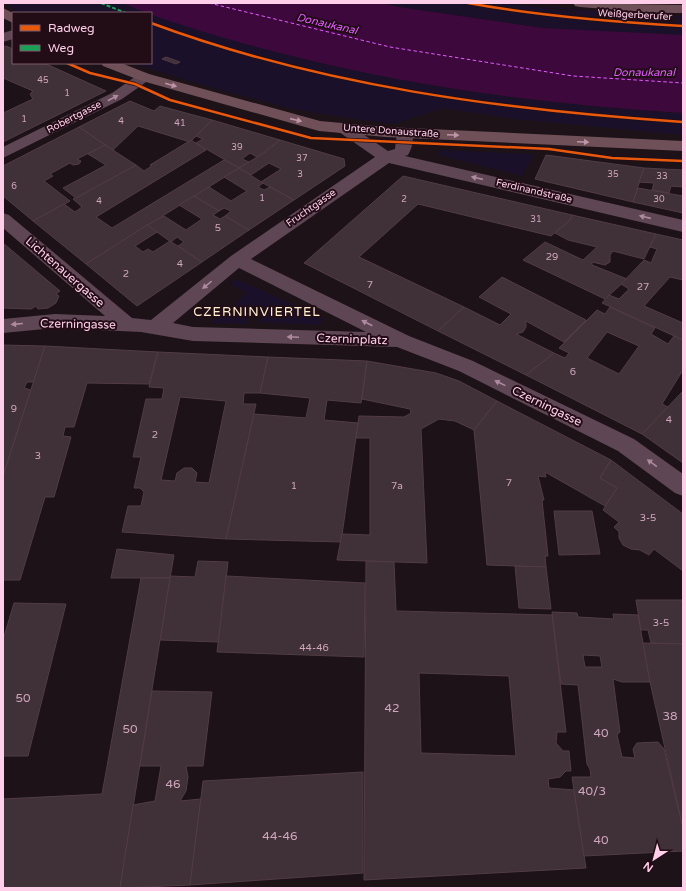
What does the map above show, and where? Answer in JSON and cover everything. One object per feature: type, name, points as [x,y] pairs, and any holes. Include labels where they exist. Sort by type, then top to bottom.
[{"type":"main road","points":[[580,3],[656,9],[683,9]]},
{"type":"main road","points":[[3,12],[12,18]]},
{"type":"main road","name":"Untere Donaustraße","points":[[110,64],[144,78],[319,126],[405,133],[683,146]]},
{"type":"street","name":"Robertgasse","points":[[3,153],[117,96],[144,78]]},
{"type":"street","points":[[345,128],[386,157]]},
{"type":"street","name":"Fruchtgasse","points":[[237,260],[386,157],[402,152],[405,133]]},
{"type":"street","name":"Ferdinandstraße","points":[[386,157],[683,226]]},
{"type":"street","name":"Lichtenauergasse","points":[[3,219],[128,325]]},
{"type":"street","points":[[154,328],[237,260]]},
{"type":"street","name":"Czerninplatz","points":[[237,260],[402,341]]},
{"type":"street","name":"Czerningasse","points":[[3,326],[56,321],[154,328]]},
{"type":"street","name":"Czerninplatz","points":[[154,328],[193,334],[402,341]]},
{"type":"street","name":"Czerningasse","points":[[402,341],[466,366],[626,445],[683,486]]},
{"type":"shaded area","points":[[4,3],[122,3],[144,12],[18,12]]},
{"type":"shaded area","points":[[380,3],[505,3],[574,12],[575,16],[675,23],[675,20],[683,20],[683,38],[543,28]]},
{"type":"shaded area","points":[[511,3],[648,16],[683,16],[683,19],[672,18],[672,22],[576,15],[576,11]]},
{"type":"shaded area","points":[[152,14],[216,35],[281,53],[347,69],[414,82],[548,102],[683,113],[683,135],[514,119],[443,108],[394,124],[292,109],[199,84],[134,64],[152,64]]},
{"type":"shaded area","points":[[440,150],[532,154],[533,156],[522,176],[438,155]]},
{"type":"shaded area","points":[[236,279],[323,318],[319,325],[258,322],[267,310],[233,306],[246,293],[230,284]]},
{"type":"shaded area","points":[[221,314],[246,314],[249,324],[211,323]]},
{"type":"water","name":"Donaukanal","points":[[122,3],[380,3],[543,28],[683,35],[683,113],[633,110],[534,100],[435,86],[386,77],[337,67],[225,38],[162,18],[152,14],[152,12],[146,12]]},
{"type":"building","points":[[6,46],[12,49],[12,64],[46,64],[106,91],[3,142],[3,113],[33,99],[30,94],[33,91],[3,78],[3,47]]},
{"type":"building","points":[[166,57],[180,62],[176,64],[162,59]]},
{"type":"building","points":[[130,101],[154,111],[160,106],[212,120],[190,142],[138,126],[113,150],[79,127]]},
{"type":"building","points":[[212,120],[280,140],[257,157],[250,153],[242,159],[249,162],[239,168],[196,143],[203,139],[196,136]]},
{"type":"building","points":[[79,127],[105,145],[77,159],[81,161],[79,164],[73,165],[70,163],[50,174],[53,176],[44,181],[70,201],[33,221],[3,196],[3,166]]},
{"type":"building","points":[[191,140],[206,150],[96,217],[112,228],[224,160],[239,168],[86,264],[33,221],[64,204],[75,212],[82,207],[73,199],[136,165],[144,171],[152,166],[150,165]]},
{"type":"building","points":[[280,140],[344,159],[345,166],[294,200],[261,182],[281,169],[269,163],[251,175],[239,168],[267,151]]},
{"type":"building","points":[[105,145],[136,165],[76,198],[63,188],[106,165],[88,154]]},
{"type":"building","points":[[546,155],[644,168],[633,202],[535,179]]},
{"type":"building","points":[[239,168],[263,183],[258,187],[264,190],[270,187],[294,200],[249,230],[225,216],[231,211],[224,208],[219,211],[194,196],[209,187],[231,201],[247,191],[224,177]]},
{"type":"building","points":[[644,168],[683,170],[683,187],[671,186],[669,193],[652,190],[654,183],[639,182]]},
{"type":"building","points":[[403,176],[572,215],[570,220],[551,236],[418,204],[359,257],[464,307],[438,331],[304,263]]},
{"type":"building","points":[[638,188],[683,196],[683,213],[633,202]]},
{"type":"building","points":[[194,196],[219,211],[213,215],[220,219],[225,216],[249,230],[202,262],[178,246],[184,242],[177,237],[171,242],[147,225],[164,216],[186,230],[202,219],[179,205]]},
{"type":"building","points":[[572,215],[656,234],[644,259],[613,251],[610,255],[610,262],[605,265],[592,262],[592,265],[627,279],[605,299],[523,260],[545,242],[583,260],[597,247],[568,240],[555,233],[570,220]]},
{"type":"building","points":[[147,225],[157,232],[135,246],[143,252],[148,249],[153,252],[170,241],[202,262],[137,306],[86,264]]},
{"type":"building","points":[[656,234],[683,240],[683,280],[670,277],[644,306],[683,323],[683,340],[602,303],[609,295],[619,299],[629,289],[621,284],[644,260],[651,263],[657,249],[650,247]]},
{"type":"building","points":[[3,243],[60,291],[56,294],[59,296],[56,303],[48,308],[38,309],[36,306],[31,309],[3,308]]},
{"type":"building","points":[[502,277],[586,320],[564,342],[526,321],[526,327],[523,332],[516,334],[554,353],[526,375],[438,331],[464,307],[500,325],[511,314],[479,297]]},
{"type":"building","points":[[610,307],[655,328],[651,334],[668,344],[674,336],[683,340],[683,370],[662,404],[668,407],[642,434],[526,375],[554,353],[565,358],[569,353],[559,348],[597,310],[605,314]],"holes":[[[607,332],[639,346],[619,374],[587,358]]]},
{"type":"building","points":[[3,345],[45,346],[34,382],[27,382],[24,388],[31,390],[3,476]]},
{"type":"building","points":[[45,346],[158,352],[149,384],[87,383],[74,427],[65,427],[63,436],[71,437],[54,497],[45,497],[20,580],[3,580],[3,476]]},
{"type":"building","points":[[158,352],[268,357],[260,393],[244,393],[243,404],[256,404],[226,539],[122,532],[128,506],[141,506],[144,492],[140,488],[134,488],[141,457],[133,457],[146,399],[162,399],[164,388],[149,387]],"holes":[[[180,397],[226,401],[209,483],[195,482],[197,473],[192,468],[184,468],[177,473],[175,481],[161,480]]]},
{"type":"building","points":[[268,357],[367,361],[361,403],[327,400],[324,420],[358,423],[341,542],[226,539],[254,414],[306,418],[310,398],[260,393]]},
{"type":"building","points":[[367,361],[436,373],[459,381],[497,401],[474,430],[455,421],[439,419],[421,429],[427,563],[337,560],[342,534],[370,535],[370,438],[356,438],[359,416],[404,417],[411,413],[410,409],[362,399]]},
{"type":"building","points":[[683,391],[683,463],[642,434]]},
{"type":"building","points":[[497,401],[611,460],[600,478],[617,488],[605,506],[545,472],[546,477],[538,476],[544,500],[542,500],[548,556],[545,556],[546,567],[487,565],[474,430]]},
{"type":"building","points":[[611,460],[683,514],[683,571],[654,549],[649,555],[640,550],[631,549],[623,545],[619,538],[619,532],[614,527],[619,522],[603,510],[617,488],[600,478]]},
{"type":"building","points":[[554,511],[592,511],[600,554],[559,555]]},
{"type":"building","points":[[117,549],[174,555],[170,578],[111,578]]},
{"type":"building","points":[[198,561],[228,562],[219,642],[160,640],[170,576],[195,577]]},
{"type":"building","points":[[366,561],[394,562],[396,611],[552,615],[566,732],[557,732],[556,743],[563,751],[569,751],[571,771],[566,771],[560,777],[548,779],[549,788],[574,790],[586,868],[364,880]],"holes":[[[419,673],[509,676],[516,756],[421,753]]]},
{"type":"building","points":[[515,566],[546,567],[551,609],[519,608]]},
{"type":"building","points":[[226,576],[365,583],[364,657],[217,652]]},
{"type":"building","points":[[141,578],[170,578],[120,888],[3,888],[3,799],[102,794]]},
{"type":"building","points":[[636,600],[683,600],[683,644],[651,643],[648,630],[641,630]]},
{"type":"building","points":[[14,603],[66,604],[28,756],[3,756],[3,640]]},
{"type":"building","points":[[552,612],[577,613],[578,617],[614,619],[613,614],[638,615],[650,682],[622,682],[613,679],[620,732],[617,735],[622,757],[635,758],[633,749],[637,743],[658,742],[664,749],[683,828],[683,851],[584,856],[572,777],[591,777],[590,769],[587,764],[578,685],[561,684]],"holes":[[[583,655],[600,656],[602,667],[585,667]]]},
{"type":"building","points":[[643,643],[683,644],[683,828],[650,682]]},
{"type":"building","points":[[152,691],[212,692],[203,766],[186,766],[188,777],[186,791],[180,801],[201,799],[190,885],[120,888],[133,805],[155,801],[161,766],[140,766]]},
{"type":"building","points":[[363,772],[363,873],[190,885],[203,781]]},
{"type":"ferry route","points":[[209,3],[390,47],[573,76],[683,83]]},
{"type":"marked path","points":[[101,3],[124,12]]},
{"type":"cycle path","name":"Weißgerberufer","points":[[468,3],[517,12],[594,21],[683,26]]},
{"type":"cycle path","points":[[152,23],[180,34],[268,60],[388,86],[535,108],[683,122]]},
{"type":"cycle path","points":[[69,64],[90,73],[135,84],[170,100],[311,138],[549,149],[612,158],[683,161]]},
{"type":"district","name":"CZERNINVIERTEL","points":[[257,312]]}]
